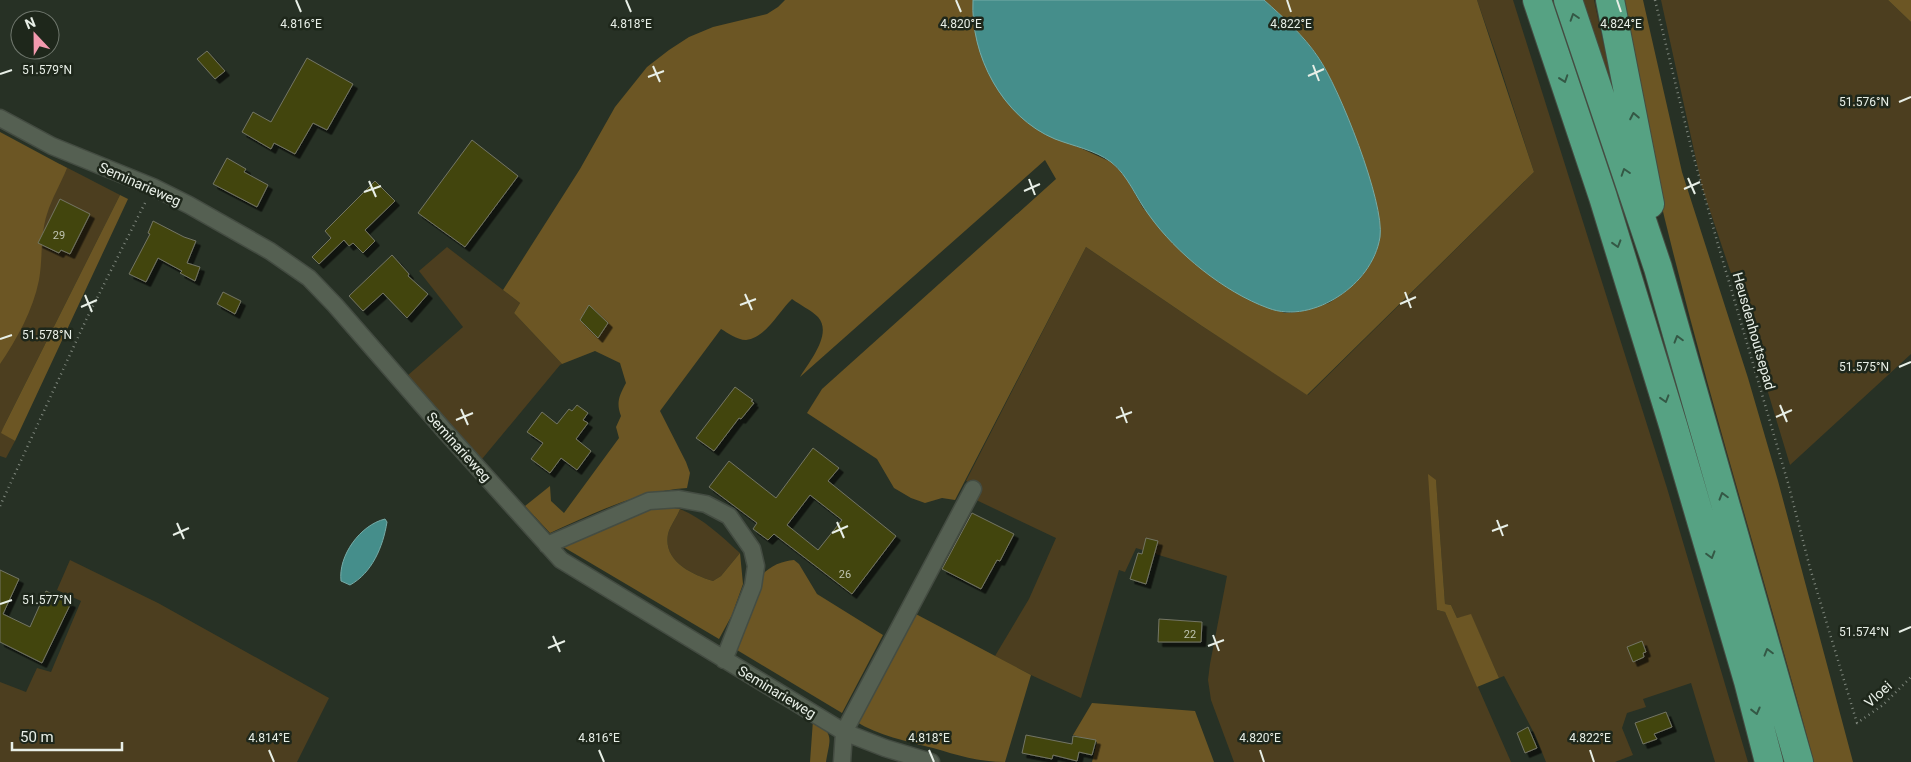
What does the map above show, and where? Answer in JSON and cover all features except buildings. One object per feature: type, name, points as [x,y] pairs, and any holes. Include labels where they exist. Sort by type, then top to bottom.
[{"type":"highway","points":[[1537,0],[1603,197],[1661,387],[1748,681],[1769,762]]},
{"type":"highway","points":[[1568,0],[1658,268],[1799,762]]},
{"type":"highway","points":[[1610,0],[1648,189],[1658,268]]},
{"type":"street","name":"Seminarieweg","points":[[0,118],[52,146],[153,187],[270,251],[308,278],[335,304],[444,430],[561,560],[844,732],[885,748],[931,762]]},
{"type":"street","points":[[842,762],[844,732],[973,490]]},
{"type":"street","points":[[547,545],[649,501],[680,499],[706,504],[729,516],[752,549],[756,566],[753,586],[724,660]]},
{"type":"path","name":"Heusdenhoutsepad","points":[[1656,0],[1691,147],[1717,241],[1788,483],[1810,568],[1857,723]]},
{"type":"path","points":[[0,506],[86,320],[153,187]]},
{"type":"path","name":"Vloei","points":[[1857,723],[1883,705],[1911,677]]},
{"type":"shaded area","points":[[785,0],[973,0],[973,11],[1076,146],[1111,162],[1125,176],[1143,208],[1197,265],[1247,299],[1285,313],[1299,312],[1329,303],[1345,292],[1361,277],[1377,250],[1356,151],[1341,102],[1331,79],[1307,42],[1264,0],[1477,0],[1534,172],[1307,395],[1086,247],[955,500],[942,498],[925,503],[911,498],[894,488],[877,459],[807,413],[822,389],[1056,179],[1045,160],[800,377],[818,348],[823,331],[818,317],[792,299],[766,329],[753,338],[739,339],[721,329],[660,411],[690,473],[687,488],[651,493],[634,498],[550,533],[525,506],[550,486],[551,501],[564,513],[619,438],[616,427],[621,416],[619,400],[626,383],[620,363],[595,351],[562,364],[514,313],[520,303],[503,290],[580,169],[615,107],[647,67],[689,37],[713,27],[767,14]]},
{"type":"shaded area","points":[[1477,0],[1513,0],[1667,488],[1748,762],[1715,762],[1691,683],[1643,699],[1646,707],[1627,713],[1622,728],[1633,755],[1615,762],[1546,762],[1535,735],[1504,676],[1499,678],[1471,615],[1457,618],[1451,605],[1445,604],[1436,481],[1437,610],[1445,612],[1511,762],[1234,762],[1211,700],[1208,680],[1227,576],[1136,548],[1125,572],[1119,570],[1081,698],[995,656],[1029,599],[1056,538],[972,498],[978,487],[966,481],[1086,247],[1308,395],[1534,172]]},
{"type":"shaded area","points":[[1577,0],[1594,0],[1621,125]]},
{"type":"shaded area","points":[[1620,0],[1643,0],[1682,172],[1748,378],[1778,481],[1853,762],[1814,762],[1706,377],[1664,217]]},
{"type":"shaded area","points":[[1661,0],[1888,0],[1911,22],[1911,354],[1790,465],[1741,303],[1702,187]]},
{"type":"shaded area","points":[[1888,0],[1911,0],[1911,22]]},
{"type":"shaded area","points":[[0,132],[67,168],[47,214],[42,238],[39,280],[33,302],[18,334],[0,364]]},
{"type":"shaded area","points":[[60,164],[120,195],[4,426],[2,433],[15,441],[6,458],[0,456],[0,275]]},
{"type":"shaded area","points":[[120,195],[128,199],[15,441],[1,433]]},
{"type":"shaded area","points":[[447,247],[520,303],[514,313],[562,364],[482,459],[407,376],[463,327],[419,271]]},
{"type":"shaded area","points":[[1428,474],[1436,480],[1445,604],[1451,605],[1457,618],[1471,614],[1499,678],[1477,687],[1445,612],[1437,610]]},
{"type":"shaded area","points":[[662,506],[680,509],[669,531],[668,543],[674,559],[688,570],[713,581],[721,576],[740,553],[743,584],[732,615],[719,639],[560,545],[621,516]]},
{"type":"shaded area","points":[[680,509],[705,523],[740,553],[721,576],[713,581],[680,565],[670,552],[668,534]]},
{"type":"shaded area","points":[[70,560],[158,603],[329,698],[297,762],[0,762],[0,682],[26,692],[37,668],[51,672],[81,601],[57,590]]},
{"type":"shaded area","points":[[794,560],[799,564],[817,594],[883,635],[842,713],[732,647],[759,579],[775,565]]},
{"type":"shaded area","points":[[912,612],[1031,675],[1005,762],[968,758],[883,734],[855,721]]},
{"type":"shaded area","points":[[1092,703],[1195,711],[1214,762],[1092,762],[1097,742],[1073,735]]},
{"type":"shaded area","points":[[813,720],[828,733],[829,747],[826,762],[810,762]]},
{"type":"water","points":[[973,0],[1264,0],[1300,34],[1318,57],[1337,93],[1359,146],[1380,221],[1378,246],[1366,271],[1346,291],[1331,301],[1304,311],[1295,312],[1277,311],[1268,308],[1251,301],[1218,282],[1187,257],[1160,229],[1117,167],[1098,154],[1055,139],[1036,129],[1019,116],[1005,100],[993,82],[977,42],[973,21]]},
{"type":"water","points":[[385,519],[387,522],[383,541],[370,566],[358,580],[350,585],[341,581],[343,562],[352,543],[367,528]]}]
